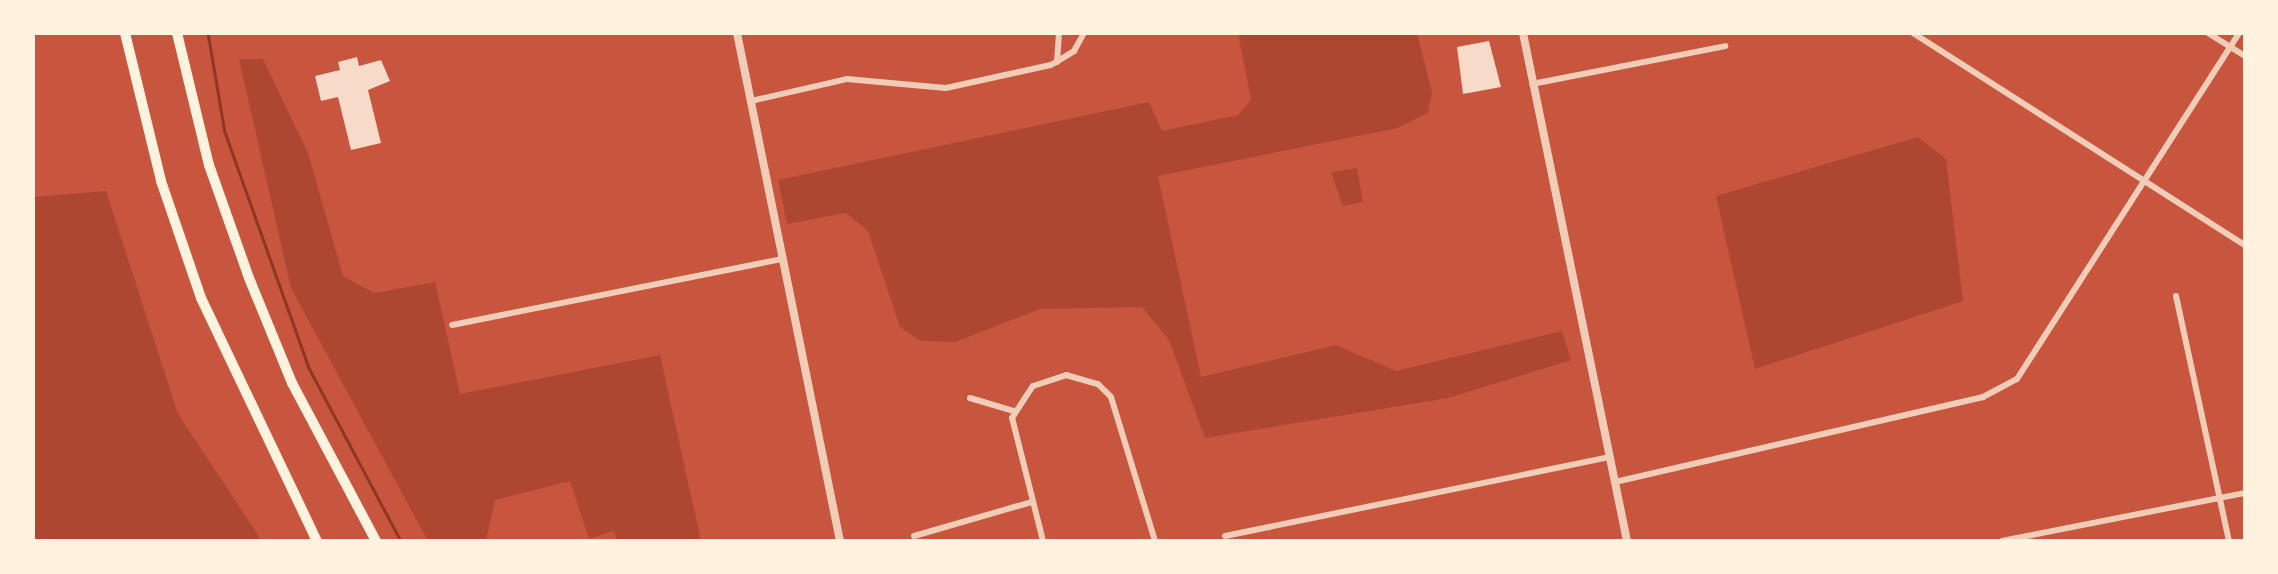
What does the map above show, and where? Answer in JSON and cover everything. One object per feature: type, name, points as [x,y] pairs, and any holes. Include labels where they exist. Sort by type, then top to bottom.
[{"type":"highway","points":[[125,33],[161,181],[201,298],[260,433],[317,541]]},
{"type":"highway","points":[[177,33],[209,165],[249,278],[292,383],[376,541]]},
{"type":"street","points":[[737,33],[840,541]]},
{"type":"street","points":[[1057,62],[1059,33]]},
{"type":"street","points":[[751,102],[847,79],[946,88],[1057,62],[1074,51],[1084,33]]},
{"type":"street","points":[[1523,33],[1627,541]]},
{"type":"street","points":[[1913,33],[2245,245]]},
{"type":"street","points":[[2208,33],[2245,56]]},
{"type":"street","points":[[1615,482],[1983,397],[2007,386],[2038,354],[2239,33]]},
{"type":"street","points":[[1532,85],[1725,46]]},
{"type":"street","points":[[452,325],[781,259]]},
{"type":"street","points":[[2176,296],[2229,541]]},
{"type":"street","points":[[1043,541],[1032,502],[1014,411],[1028,390],[1055,375],[1088,379],[1104,389],[1120,419],[1155,541]]},
{"type":"street","points":[[970,398],[1014,411]]},
{"type":"street","points":[[1225,536],[1609,457]]},
{"type":"street","points":[[2002,541],[2245,493]]},
{"type":"street","points":[[914,536],[1032,502]]},
{"type":"shaded area","points":[[1238,33],[1417,33],[1432,93],[1428,113],[1398,128],[1158,176],[1201,377],[1336,345],[1396,371],[1562,331],[1571,360],[1448,398],[1205,438],[1169,340],[1142,307],[1040,309],[955,342],[921,341],[900,327],[868,231],[846,213],[787,224],[778,180],[1149,102],[1162,131],[1238,115],[1251,100]]},
{"type":"shaded area","points":[[239,59],[263,59],[308,153],[343,276],[374,293],[435,282],[460,394],[660,355],[701,541],[617,541],[614,531],[589,539],[570,481],[495,500],[486,541],[428,541],[291,288]]},
{"type":"shaded area","points":[[1918,137],[1946,159],[1963,301],[1755,369],[1716,196]]},
{"type":"shaded area","points":[[1357,168],[1363,202],[1343,206],[1331,172]]},
{"type":"shaded area","points":[[106,191],[178,414],[262,541],[33,541],[33,197]]},
{"type":"building","points":[[1489,41],[1501,87],[1463,94],[1457,47]]},
{"type":"building","points":[[357,57],[359,66],[381,60],[390,81],[368,90],[381,143],[351,150],[338,97],[321,101],[315,76],[340,70],[338,62]]},
{"type":"waterway","points":[[208,33],[225,132],[309,368],[401,541]]}]
